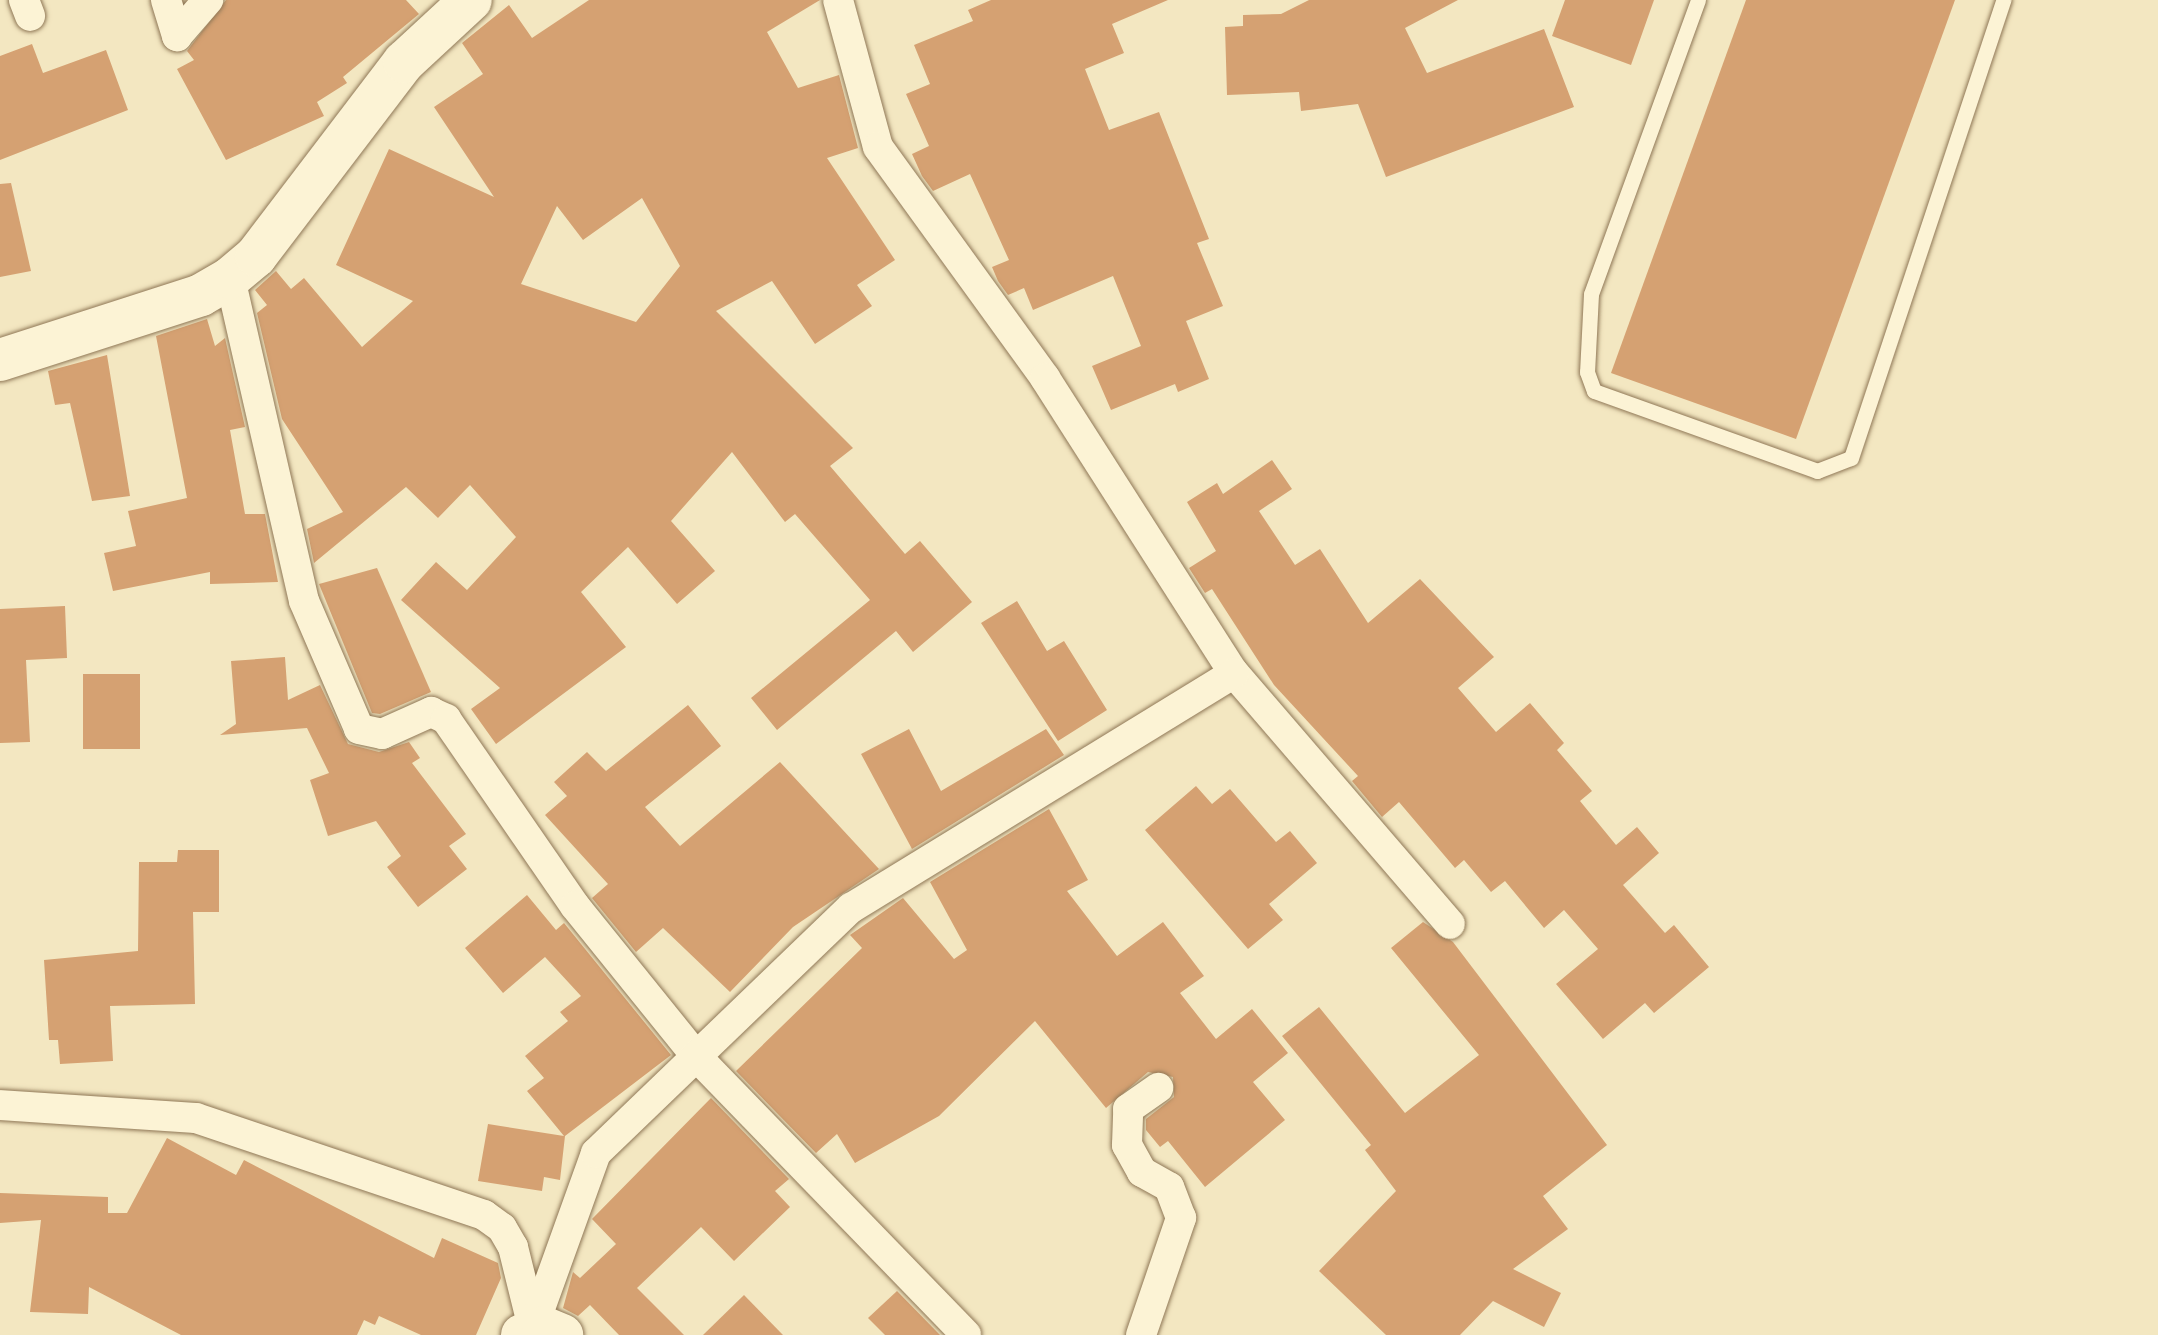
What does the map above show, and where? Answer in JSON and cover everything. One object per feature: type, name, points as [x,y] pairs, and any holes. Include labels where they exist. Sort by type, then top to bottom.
[{"type":"street","points":[[166,0],[178,36],[208,0]]},
{"type":"street","points":[[0,360],[201,296],[230,278],[256,256],[404,62],[471,0]]},
{"type":"street","points":[[838,0],[878,147],[1045,378],[1234,672],[1450,924]]},
{"type":"street","points":[[230,278],[304,601],[359,728],[382,734],[431,712],[446,719],[575,906],[696,1056],[854,1212],[966,1335]]},
{"type":"street","points":[[539,1333],[596,1153],[851,908],[1234,672]]},
{"type":"street","points":[[1141,1335],[1182,1218],[1169,1187],[1142,1172],[1127,1145],[1128,1109],[1158,1088]]},
{"type":"street","points":[[0,1105],[196,1118],[484,1215],[502,1228],[513,1248],[539,1333]]},
{"type":"lane","points":[[1698,0],[1591,294],[1587,372],[1594,390],[1817,471],[1851,458],[2003,0]]},
{"type":"building","points":[[226,0],[406,0],[419,14],[343,77],[347,83],[317,102],[324,116],[226,160],[177,69],[194,60],[187,51]]},
{"type":"building","points":[[589,0],[820,0],[767,32],[798,88],[839,75],[858,148],[827,158],[895,260],[857,285],[872,306],[815,344],[772,281],[716,311],[853,448],[830,466],[905,554],[920,541],[972,602],[913,652],[896,631],[777,730],[751,698],[870,600],[795,514],[785,522],[732,452],[671,521],[715,571],[677,604],[628,547],[581,592],[626,647],[496,744],[471,709],[500,688],[401,600],[436,562],[467,590],[516,537],[470,485],[438,518],[406,487],[314,563],[307,529],[343,512],[282,419],[257,313],[267,305],[255,290],[276,271],[291,289],[304,278],[362,347],[413,301],[336,265],[389,149],[494,197],[434,107],[483,74],[462,43],[509,5],[532,38]],"holes":[[[642,198],[680,266],[636,322],[521,284],[557,206],[583,240]]]},
{"type":"building","points":[[991,0],[1168,0],[1112,24],[1124,53],[1085,69],[1109,130],[1159,112],[1209,239],[1197,243],[1223,306],[1186,321],[1209,379],[1178,392],[1175,384],[1111,410],[1092,366],[1141,346],[1113,276],[1033,310],[1024,288],[1008,295],[998,281],[992,267],[1009,260],[970,174],[933,191],[922,176],[912,154],[929,146],[906,94],[930,84],[914,45],[973,21],[968,10]]},
{"type":"building","points":[[1309,0],[1458,0],[1405,28],[1427,73],[1544,29],[1574,107],[1386,177],[1358,104],[1301,111],[1299,92],[1227,95],[1225,27],[1243,26],[1243,15],[1281,14]]},
{"type":"building","points":[[1565,0],[1654,0],[1631,65],[1552,36]]},
{"type":"building","points":[[1746,0],[1955,0],[1796,439],[1611,373]]},
{"type":"building","points":[[32,44],[43,73],[106,50],[128,110],[0,160],[0,56]]},
{"type":"building","points":[[11,183],[31,271],[0,277],[0,184]]},
{"type":"building","points":[[207,319],[215,346],[225,338],[245,427],[230,430],[245,514],[265,514],[278,582],[210,584],[210,572],[113,591],[104,553],[136,546],[128,511],[187,498],[156,336]]},
{"type":"building","points":[[107,355],[130,496],[92,501],[70,403],[55,405],[48,371]]},
{"type":"building","points":[[1272,460],[1292,489],[1259,511],[1295,565],[1320,549],[1368,623],[1420,579],[1494,657],[1458,688],[1496,732],[1530,703],[1564,743],[1557,750],[1592,791],[1580,801],[1616,845],[1637,827],[1659,853],[1623,885],[1665,933],[1674,925],[1709,967],[1654,1013],[1645,1003],[1603,1039],[1556,984],[1598,949],[1564,910],[1544,928],[1505,881],[1491,892],[1464,860],[1455,868],[1399,802],[1382,817],[1352,781],[1358,776],[1274,685],[1212,589],[1205,593],[1189,568],[1216,551],[1187,502],[1217,483],[1223,494]]},
{"type":"building","points":[[377,568],[431,692],[380,714],[372,713],[319,584]]},
{"type":"building","points":[[1017,601],[1047,651],[1064,641],[1107,710],[1058,741],[981,623]]},
{"type":"building","points":[[65,606],[67,658],[26,660],[30,742],[0,743],[0,609]]},
{"type":"building","points":[[285,657],[288,700],[320,685],[348,744],[379,752],[409,742],[420,758],[412,763],[466,834],[449,846],[467,869],[418,907],[387,867],[401,856],[376,821],[328,836],[310,780],[329,773],[307,728],[220,735],[236,724],[231,661]]},
{"type":"building","points":[[83,674],[140,674],[140,749],[83,749]]},
{"type":"building","points":[[688,705],[721,746],[645,807],[680,846],[780,762],[879,869],[793,927],[730,992],[663,928],[636,952],[592,898],[608,884],[545,815],[567,796],[554,782],[587,752],[606,771]]},
{"type":"building","points":[[909,729],[941,791],[1046,729],[1064,755],[912,849],[861,754]]},
{"type":"building","points":[[1196,786],[1212,804],[1230,789],[1276,842],[1290,831],[1317,863],[1269,904],[1283,920],[1248,949],[1145,830]]},
{"type":"building","points":[[1049,809],[1088,880],[1067,891],[1117,956],[1163,922],[1204,976],[1180,993],[1216,1039],[1252,1009],[1288,1053],[1253,1082],[1285,1120],[1205,1187],[1168,1141],[1160,1147],[1146,1130],[1146,1119],[1174,1097],[1173,1077],[1148,1072],[1106,1108],[1035,1021],[939,1116],[855,1163],[837,1134],[816,1153],[736,1071],[862,948],[850,935],[903,898],[954,959],[967,950],[930,882]]},
{"type":"building","points":[[178,850],[219,850],[219,912],[193,912],[195,1004],[110,1006],[113,1061],[60,1064],[58,1040],[49,1040],[44,960],[138,951],[139,862],[177,862]]},
{"type":"building","points":[[527,895],[556,930],[564,923],[671,1055],[565,1136],[560,1180],[544,1177],[542,1191],[478,1181],[488,1124],[564,1136],[527,1091],[544,1078],[525,1056],[568,1021],[560,1012],[581,996],[545,957],[503,993],[465,948]]},
{"type":"building","points":[[1423,922],[1453,942],[1607,1145],[1543,1196],[1568,1229],[1513,1269],[1561,1293],[1544,1327],[1493,1301],[1460,1335],[1386,1335],[1319,1271],[1396,1191],[1365,1150],[1371,1145],[1282,1036],[1319,1007],[1405,1113],[1479,1055],[1391,948]]},
{"type":"building","points":[[711,1098],[789,1179],[775,1191],[790,1207],[734,1261],[701,1227],[637,1288],[684,1335],[619,1335],[590,1305],[578,1316],[563,1308],[573,1272],[580,1278],[616,1244],[592,1219]]},
{"type":"building","points":[[167,1138],[236,1175],[244,1160],[434,1258],[442,1238],[498,1263],[501,1278],[476,1335],[421,1335],[379,1316],[375,1325],[364,1320],[357,1335],[181,1335],[89,1287],[88,1314],[30,1312],[41,1220],[0,1223],[0,1193],[108,1197],[108,1213],[127,1213]]},
{"type":"building","points":[[897,1291],[940,1335],[885,1335],[868,1318]]},
{"type":"building","points":[[744,1295],[783,1335],[703,1335]]}]
